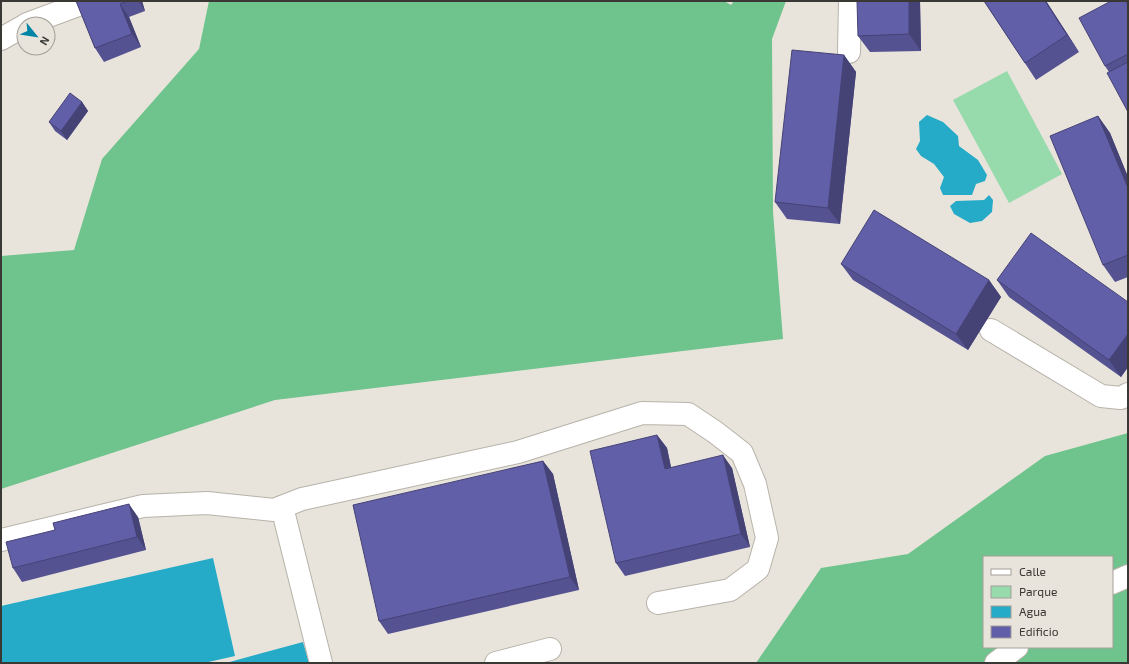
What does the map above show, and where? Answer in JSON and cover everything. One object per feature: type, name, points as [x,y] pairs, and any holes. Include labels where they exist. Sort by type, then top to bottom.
[{"type":"street","points":[[49,16],[89,1]]},
{"type":"street","points":[[848,52],[850,1]]},
{"type":"street","points":[[1,39],[16,31]]},
{"type":"street","points":[[991,330],[1101,396],[1120,398],[1128,394]]},
{"type":"street","points":[[1,540],[143,506],[207,503],[274,510],[302,499],[518,452],[642,413],[688,414],[715,432],[742,453],[755,484],[767,538],[758,569],[730,590],[658,603]]},
{"type":"street","points":[[282,507],[321,663]]},
{"type":"street","points":[[1113,583],[1128,576]]},
{"type":"street","points":[[996,663],[1016,648]]},
{"type":"street","points":[[496,663],[550,649]]},
{"type":"green space","points":[[209,1],[724,1],[731,5],[734,1],[786,1],[772,39],[773,212],[783,339],[275,400],[1,489],[1,256],[74,250],[102,159],[199,49]]},
{"type":"green space","points":[[1007,71],[1062,174],[1009,203],[953,100]]},
{"type":"green space","points":[[1128,433],[1128,663],[756,663],[821,568],[908,554],[1045,456]]},
{"type":"water","points":[[927,115],[943,122],[958,136],[959,146],[978,160],[987,175],[985,181],[976,184],[972,195],[943,195],[940,188],[944,177],[934,164],[921,156],[916,149],[920,141],[919,122]]},
{"type":"water","points":[[989,195],[993,200],[992,212],[982,221],[970,223],[954,214],[950,206],[956,201],[984,200]]},
{"type":"water","points":[[213,558],[235,656],[204,663],[1,663],[1,606]]},
{"type":"water","points":[[303,642],[309,663],[226,663]]},
{"type":"building","points":[[76,1],[128,1],[120,4],[132,34],[95,48]]},
{"type":"building","points":[[857,1],[909,1],[909,34],[858,36]]},
{"type":"building","points":[[984,1],[1045,1],[1067,35],[1025,63]]},
{"type":"building","points":[[1111,1],[1126,1],[1128,5],[1128,54],[1105,66],[1079,18]]},
{"type":"building","points":[[792,50],[844,55],[828,208],[775,202]]},
{"type":"building","points":[[1128,62],[1128,112],[1107,73]]},
{"type":"building","points":[[70,93],[82,102],[61,131],[49,122]]},
{"type":"building","points":[[1098,116],[1128,188],[1128,255],[1103,265],[1050,136]]},
{"type":"building","points":[[874,210],[989,280],[956,334],[841,264]]},
{"type":"building","points":[[1031,233],[1128,302],[1128,334],[1109,360],[997,280]]},
{"type":"building","points":[[657,435],[665,469],[723,455],[741,534],[616,563],[590,451]]},
{"type":"building","points":[[543,461],[570,577],[379,621],[353,505]]},
{"type":"building","points":[[129,504],[137,537],[13,568],[6,542],[55,530],[53,523]]}]
